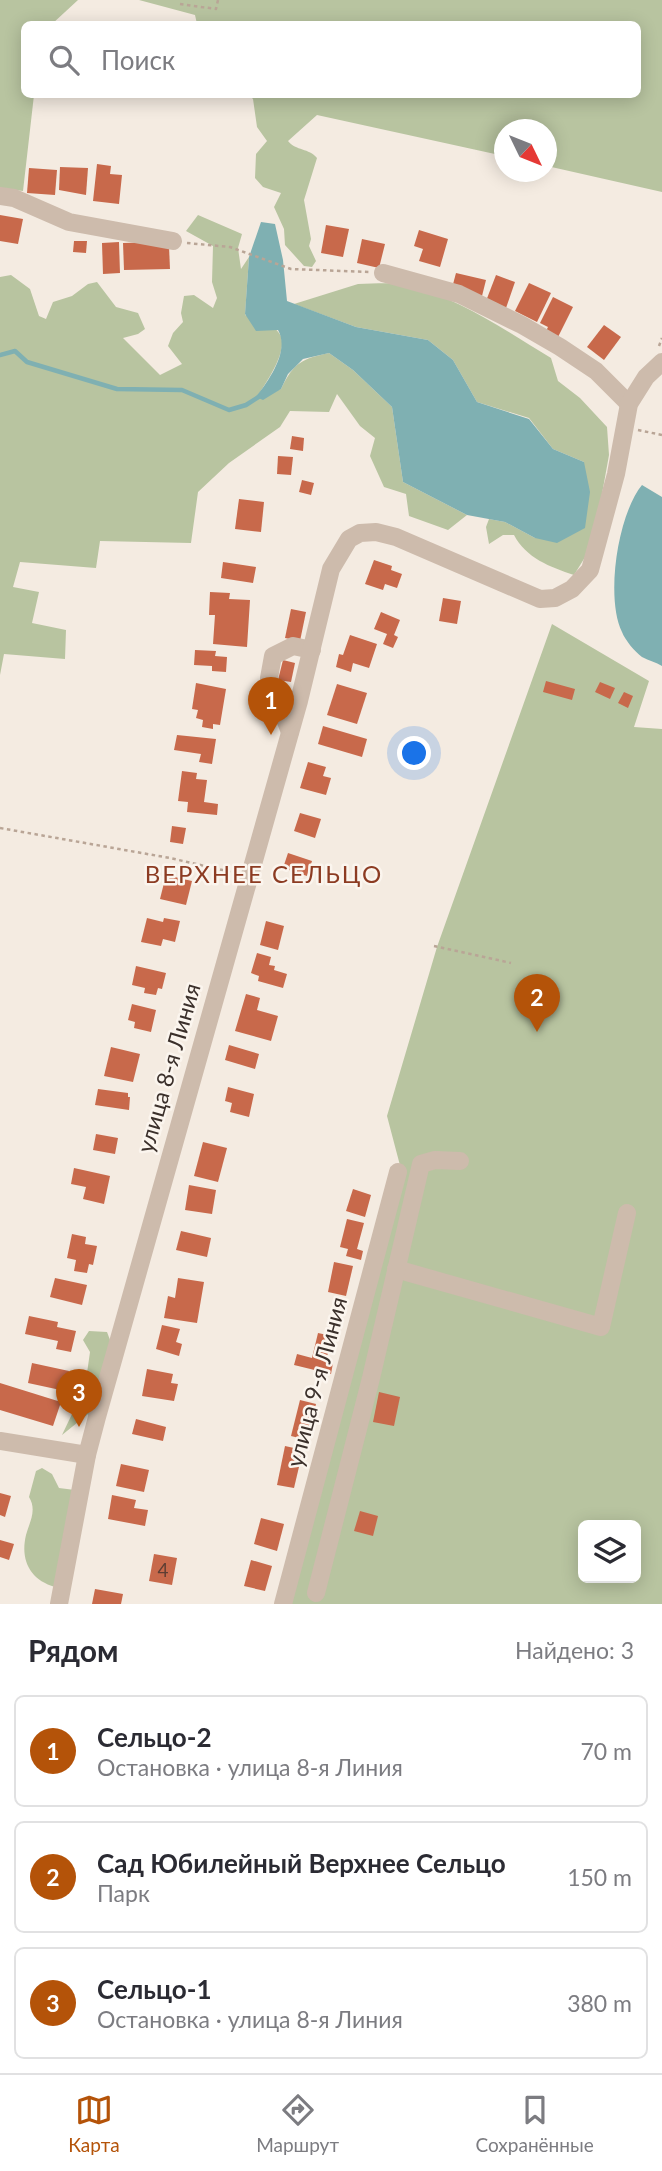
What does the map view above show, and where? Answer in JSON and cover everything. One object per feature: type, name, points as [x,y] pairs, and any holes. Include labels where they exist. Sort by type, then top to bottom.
[{"type":"street","points":[[0,197],[15,198],[69,222],[173,241]]},
{"type":"street","points":[[383,273],[459,294],[522,326],[596,371],[629,404]]},
{"type":"street","points":[[625,428],[629,404],[646,377],[662,362]]},
{"type":"street","name":"улица 8-я Линия","points":[[59,1604],[87,1455],[290,732],[331,569],[349,539],[360,533],[376,532],[396,537],[540,599],[555,598],[572,589],[590,570],[616,474],[625,428]]},
{"type":"street","points":[[290,732],[269,678],[273,656],[293,646],[312,649]]},
{"type":"street","points":[[316,1593],[371,1378],[421,1164],[435,1160],[460,1161]]},
{"type":"street","name":"улица 9-я Линия","points":[[283,1604],[398,1172]]},
{"type":"street","points":[[396,1269],[601,1327],[627,1213]]},
{"type":"street","points":[[0,1441],[87,1455]]},
{"type":"path","points":[[180,4],[216,9],[218,0]]},
{"type":"path","points":[[173,241],[230,247],[291,269],[383,273]]},
{"type":"path","points":[[625,428],[662,435]]},
{"type":"path","points":[[0,828],[170,858],[249,876]]},
{"type":"path","points":[[434,946],[511,963]]},
{"type":"green space","points":[[0,0],[78,0],[55,21],[21,21],[21,98],[34,98],[23,191],[0,188]]},
{"type":"green space","points":[[139,0],[662,0],[662,192],[557,168],[557,119],[494,119],[494,154],[317,115],[288,141],[317,158],[304,200],[311,239],[309,246],[316,261],[312,267],[304,266],[285,245],[284,229],[274,207],[281,193],[263,187],[255,178],[256,154],[267,141],[257,127],[252,98],[641,98],[641,21],[196,21],[195,15]]},
{"type":"green space","points":[[198,215],[242,234],[238,248],[241,269],[249,257],[245,315],[273,327],[282,340],[276,366],[257,397],[281,389],[290,373],[300,363],[329,353],[353,370],[392,407],[403,482],[467,515],[448,530],[409,516],[406,494],[384,487],[370,456],[375,438],[360,426],[337,394],[329,412],[290,411],[280,427],[229,463],[198,492],[191,543],[100,541],[96,568],[20,562],[13,587],[39,592],[32,623],[66,630],[65,659],[4,654],[0,675],[0,277],[11,275],[30,289],[39,316],[46,319],[53,302],[72,296],[88,284],[97,282],[116,307],[138,313],[145,329],[123,338],[160,375],[182,364],[168,346],[173,333],[183,322],[181,313],[184,296],[194,295],[213,308],[217,298],[212,282],[213,246],[186,231]]},
{"type":"green space","points":[[358,284],[406,285],[425,290],[481,316],[551,358],[558,381],[580,398],[607,427],[609,455],[597,522],[587,554],[574,575],[532,556],[514,535],[503,535],[489,544],[486,527],[489,519],[505,522],[535,538],[584,462],[553,449],[529,418],[477,402],[453,360],[428,340],[356,327],[294,304]]},
{"type":"green space","points":[[552,624],[649,681],[634,727],[662,729],[662,1604],[287,1604],[402,1173],[387,1116],[437,947]]},
{"type":"green space","points":[[89,1331],[107,1332],[110,1340],[92,1421],[88,1414],[62,1435],[72,1414],[75,1394],[82,1388],[87,1373],[90,1352],[83,1340]]},
{"type":"green space","points":[[42,1468],[52,1474],[59,1488],[75,1490],[55,1587],[33,1574],[24,1553],[33,1511],[29,1497],[36,1471]]},
{"type":"water","points":[[261,222],[275,224],[283,260],[287,301],[356,327],[428,340],[453,360],[477,402],[529,419],[553,449],[584,462],[590,492],[585,528],[557,543],[535,538],[505,522],[467,515],[403,482],[392,407],[353,370],[329,353],[303,359],[288,374],[281,389],[263,400],[256,397],[276,365],[281,347],[278,330],[256,331],[245,314],[249,257]]},
{"type":"water","points":[[642,485],[662,497],[662,666],[636,652],[622,632],[617,617],[617,556],[626,515]]},
{"type":"building","points":[[97,164],[111,166],[110,174],[122,175],[119,204],[93,201]]},
{"type":"building","points":[[60,167],[88,168],[86,195],[59,190]]},
{"type":"building","points":[[29,168],[57,170],[55,195],[27,193]]},
{"type":"building","points":[[0,215],[23,219],[18,244],[0,241]]},
{"type":"building","points":[[326,225],[349,229],[343,257],[321,253]]},
{"type":"building","points":[[419,230],[448,239],[440,267],[419,261],[423,249],[414,246]]},
{"type":"building","points":[[362,239],[385,244],[379,268],[357,263]]},
{"type":"building","points":[[74,241],[87,241],[86,253],[73,252]]},
{"type":"building","points":[[119,242],[120,273],[103,274],[102,243]]},
{"type":"building","points":[[157,242],[169,246],[170,269],[124,270],[123,243]]},
{"type":"building","points":[[456,273],[486,280],[482,296],[452,288]]},
{"type":"building","points":[[496,275],[515,282],[506,308],[486,301]]},
{"type":"building","points":[[529,283],[551,293],[537,322],[515,311]]},
{"type":"building","points":[[553,297],[573,307],[558,337],[546,331],[548,327],[540,323]]},
{"type":"building","points":[[604,325],[621,337],[604,360],[587,347]]},
{"type":"building","points":[[292,436],[304,438],[303,451],[290,449]]},
{"type":"building","points":[[278,456],[293,457],[291,475],[277,474]]},
{"type":"building","points":[[302,480],[314,483],[311,495],[299,492]]},
{"type":"building","points":[[239,499],[264,502],[261,532],[235,529]]},
{"type":"building","points":[[374,560],[392,566],[391,570],[402,574],[397,588],[385,584],[383,590],[365,584]]},
{"type":"building","points":[[223,562],[256,567],[253,583],[221,578]]},
{"type":"building","points":[[210,592],[230,593],[229,599],[250,600],[247,647],[213,644],[215,615],[209,615]]},
{"type":"building","points":[[443,598],[461,601],[457,624],[439,621]]},
{"type":"building","points":[[291,609],[306,612],[300,641],[285,638]]},
{"type":"building","points":[[381,612],[400,620],[394,635],[398,637],[393,648],[383,644],[387,634],[374,629]]},
{"type":"building","points":[[350,635],[377,644],[369,668],[353,663],[351,672],[336,667],[339,654],[343,655]]},
{"type":"building","points":[[195,650],[216,651],[215,656],[227,657],[226,672],[212,671],[212,666],[194,665]]},
{"type":"building","points":[[283,660],[295,663],[291,682],[278,680]]},
{"type":"building","points":[[546,681],[575,689],[572,700],[543,692]]},
{"type":"building","points":[[600,682],[615,688],[610,699],[595,692]]},
{"type":"building","points":[[196,683],[226,689],[220,725],[213,724],[213,729],[202,727],[203,720],[196,718],[198,710],[192,709]]},
{"type":"building","points":[[337,684],[367,693],[357,724],[327,715]]},
{"type":"building","points":[[624,692],[633,696],[628,708],[618,703]]},
{"type":"building","points":[[323,726],[367,739],[362,757],[318,744]]},
{"type":"building","points":[[177,735],[216,739],[212,764],[199,762],[201,754],[174,750]]},
{"type":"building","points":[[410,745],[421,750],[414,766],[403,762]]},
{"type":"building","points":[[308,762],[326,767],[323,776],[331,778],[326,795],[300,788]]},
{"type":"building","points":[[182,771],[197,773],[196,779],[207,780],[204,802],[218,804],[217,815],[187,812],[188,802],[178,801]]},
{"type":"building","points":[[300,813],[321,819],[315,838],[294,831]]},
{"type":"building","points":[[172,826],[186,828],[183,844],[170,842]]},
{"type":"building","points":[[288,853],[312,861],[307,876],[283,868]]},
{"type":"building","points":[[166,875],[192,881],[186,905],[160,899]]},
{"type":"building","points":[[147,918],[163,922],[164,918],[180,921],[175,942],[163,939],[161,946],[141,942]]},
{"type":"building","points":[[266,921],[284,926],[278,950],[260,945]]},
{"type":"building","points":[[257,953],[271,957],[269,965],[275,966],[274,970],[287,974],[283,988],[258,981],[259,976],[251,973]]},
{"type":"building","points":[[136,966],[166,973],[162,989],[158,988],[156,995],[144,993],[145,988],[132,985]]},
{"type":"building","points":[[246,994],[260,998],[257,1010],[278,1016],[271,1041],[235,1031]]},
{"type":"building","points":[[132,1004],[156,1010],[151,1032],[134,1028],[135,1022],[128,1020]]},
{"type":"building","points":[[229,1045],[259,1054],[255,1069],[225,1060]]},
{"type":"building","points":[[111,1047],[140,1054],[133,1082],[104,1076]]},
{"type":"building","points":[[228,1087],[254,1094],[249,1117],[230,1112],[232,1103],[225,1101]]},
{"type":"building","points":[[98,1089],[128,1093],[129,1110],[95,1105]]},
{"type":"building","points":[[96,1134],[118,1138],[115,1154],[93,1150]]},
{"type":"building","points":[[203,1142],[227,1148],[218,1182],[194,1176]]},
{"type":"building","points":[[74,1168],[110,1176],[104,1204],[83,1199],[86,1187],[71,1184]]},
{"type":"building","points":[[189,1185],[216,1190],[212,1214],[185,1210]]},
{"type":"building","points":[[353,1189],[371,1195],[365,1217],[346,1211]]},
{"type":"building","points":[[347,1219],[364,1223],[357,1249],[363,1251],[361,1260],[346,1256],[348,1249],[340,1247]]},
{"type":"building","points":[[181,1231],[211,1238],[207,1257],[176,1250]]},
{"type":"building","points":[[72,1234],[86,1237],[85,1244],[97,1246],[93,1265],[89,1264],[87,1273],[74,1271],[76,1260],[67,1258]]},
{"type":"building","points":[[334,1262],[353,1266],[346,1296],[328,1292]]},
{"type":"building","points":[[55,1278],[87,1285],[82,1305],[50,1297]]},
{"type":"building","points":[[178,1278],[204,1282],[197,1323],[164,1318],[168,1296],[175,1298]]},
{"type":"building","points":[[29,1316],[58,1322],[57,1327],[76,1331],[71,1352],[56,1349],[58,1341],[25,1334]]},
{"type":"building","points":[[162,1325],[180,1329],[176,1342],[182,1344],[179,1356],[156,1349]]},
{"type":"building","points":[[318,1333],[332,1336],[326,1361],[333,1363],[331,1374],[294,1365],[297,1354],[312,1358]]},
{"type":"building","points":[[32,1363],[69,1371],[65,1391],[28,1383]]},
{"type":"building","points":[[147,1369],[173,1374],[171,1383],[178,1384],[174,1401],[142,1396]]},
{"type":"building","points":[[0,1383],[61,1402],[53,1426],[0,1410]]},
{"type":"building","points":[[379,1392],[400,1397],[394,1426],[373,1422]]},
{"type":"building","points":[[300,1400],[316,1404],[307,1440],[291,1436]]},
{"type":"building","points":[[136,1419],[166,1427],[163,1441],[132,1434]]},
{"type":"building","points":[[285,1446],[303,1450],[294,1488],[277,1485]]},
{"type":"building","points":[[121,1464],[149,1470],[144,1492],[116,1486]]},
{"type":"building","points":[[0,1493],[11,1496],[5,1517],[0,1515]]},
{"type":"building","points":[[112,1495],[136,1500],[134,1508],[148,1510],[145,1526],[108,1519]]},
{"type":"building","points":[[360,1511],[378,1516],[373,1536],[354,1531]]},
{"type":"building","points":[[261,1518],[284,1524],[277,1551],[254,1544]]},
{"type":"building","points":[[0,1540],[14,1544],[9,1560],[0,1557]]},
{"type":"building","points":[[154,1554],[177,1558],[172,1585],[149,1581]]},
{"type":"building","points":[[251,1560],[272,1566],[265,1591],[244,1586]]},
{"type":"building","points":[[95,1589],[123,1594],[121,1604],[92,1604]]},
{"type":"waterway","points":[[0,355],[15,351],[27,362],[117,389],[182,390],[229,410],[246,405],[260,396]]},
{"type":"place","name":"Сельцо-2","points":[[271,735]]},
{"type":"place","name":"Сад Юбилейный Верхнее Сельцо","points":[[537,1032]]},
{"type":"place","name":"Сельцо-1","points":[[79,1427]]},
{"type":"district","name":"ВЕРХНЕЕ СЕЛЬЦО","points":[[264,875]]}]
